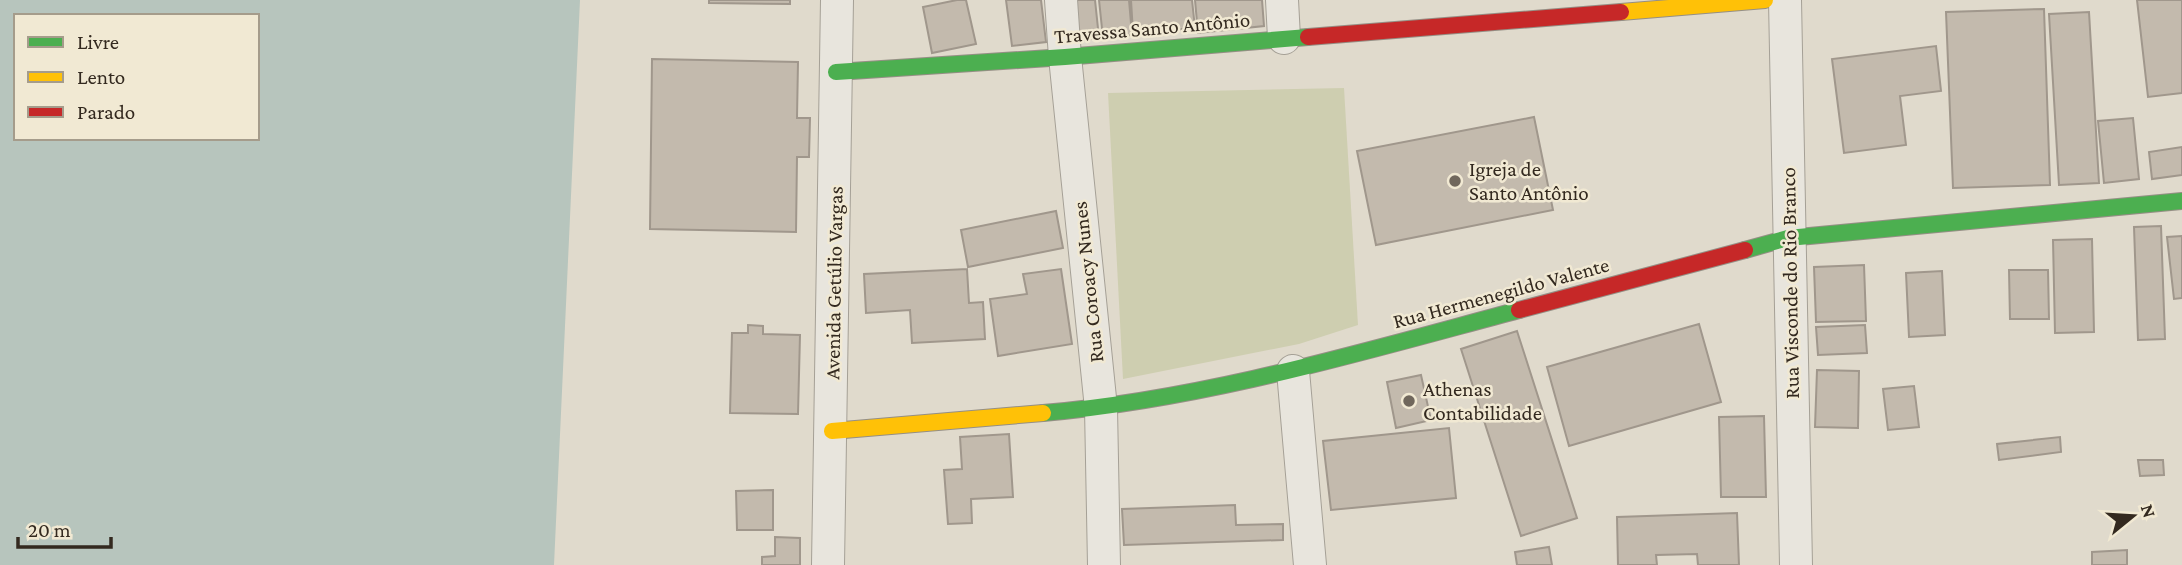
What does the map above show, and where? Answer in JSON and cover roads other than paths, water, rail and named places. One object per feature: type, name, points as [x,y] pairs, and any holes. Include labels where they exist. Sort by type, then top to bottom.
[{"type":"street","name":"Avenida Getúlio Vargas","points":[[828,565],[837,0]]},
{"type":"street","name":"Rua Coroacy Nunes","points":[[1062,0],[1065,57],[1101,408],[1104,565]]},
{"type":"street","points":[[1282,0],[1284,38]]},
{"type":"street","name":"Travessa Santo Antônio","points":[[836,72],[1065,57],[1765,0]]},
{"type":"street","name":"Rua Visconde do Rio Branco","points":[[1785,0],[1796,565]]},
{"type":"street","name":"Rua Hermenegildo Valente","points":[[832,430],[1101,408],[1293,371],[1788,238],[2182,201]]},
{"type":"street","points":[[1293,371],[1310,565]]},
{"type":"place","name":"Igreja de Santo Antônio","points":[[1455,181]]},
{"type":"place","name":"Athenas Contabilidade","points":[[1409,401]]}]
